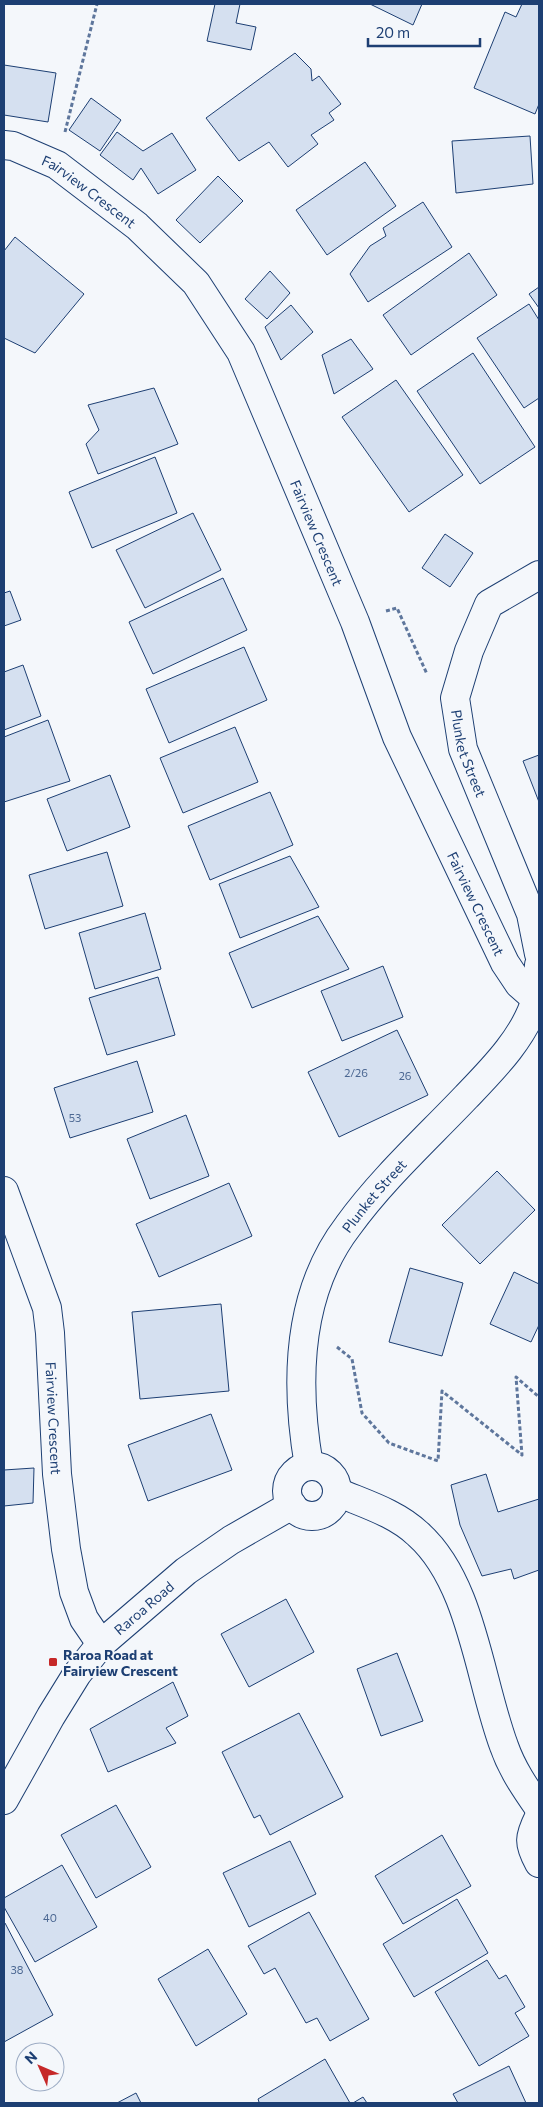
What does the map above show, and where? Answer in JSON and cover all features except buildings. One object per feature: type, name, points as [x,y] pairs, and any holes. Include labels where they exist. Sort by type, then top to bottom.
[{"type":"street","name":"Fairview Crescent","points":[[4,145],[14,146],[57,165],[137,226],[196,284],[242,352],[355,622],[397,737],[505,964],[519,984],[536,999]]},
{"type":"street","name":"Plunket Street","points":[[539,575],[489,604],[469,651],[455,698],[463,748],[531,914],[539,954]]},
{"type":"street","name":"Plunket Street","points":[[309,1466],[301,1405],[302,1361],[307,1316],[323,1267],[346,1227],[367,1201],[485,1077],[512,1044],[528,1018],[536,999],[539,966]]},
{"type":"street","name":"Fairview Crescent","points":[[4,1191],[47,1308],[57,1474],[66,1549],[74,1592],[84,1619],[101,1644]]},
{"type":"street","points":[[309,1466],[327,1470],[336,1484],[338,1492],[332,1508],[317,1516],[300,1513],[288,1500],[288,1485],[297,1471],[309,1466]]},
{"type":"street","points":[[338,1492],[395,1517],[417,1532],[436,1552],[449,1573],[462,1604],[504,1746],[521,1783],[539,1808]]},
{"type":"street","name":"Raroa Road","points":[[4,1800],[77,1674],[101,1644],[186,1571],[232,1540],[292,1506]]},
{"type":"street","points":[[539,1817],[531,1834],[530,1842],[539,1862]]},
{"type":"path","points":[[57,165],[96,4]]},
{"type":"path","points":[[355,622],[397,608],[436,692],[455,698]]},
{"type":"path","points":[[307,1316],[352,1359],[362,1413],[369,1421],[389,1443],[438,1461],[442,1391],[522,1455],[516,1377],[539,1397]]},
{"type":"place","name":"Raroa Road at Fairview Crescent","points":[[53,1662]]}]
